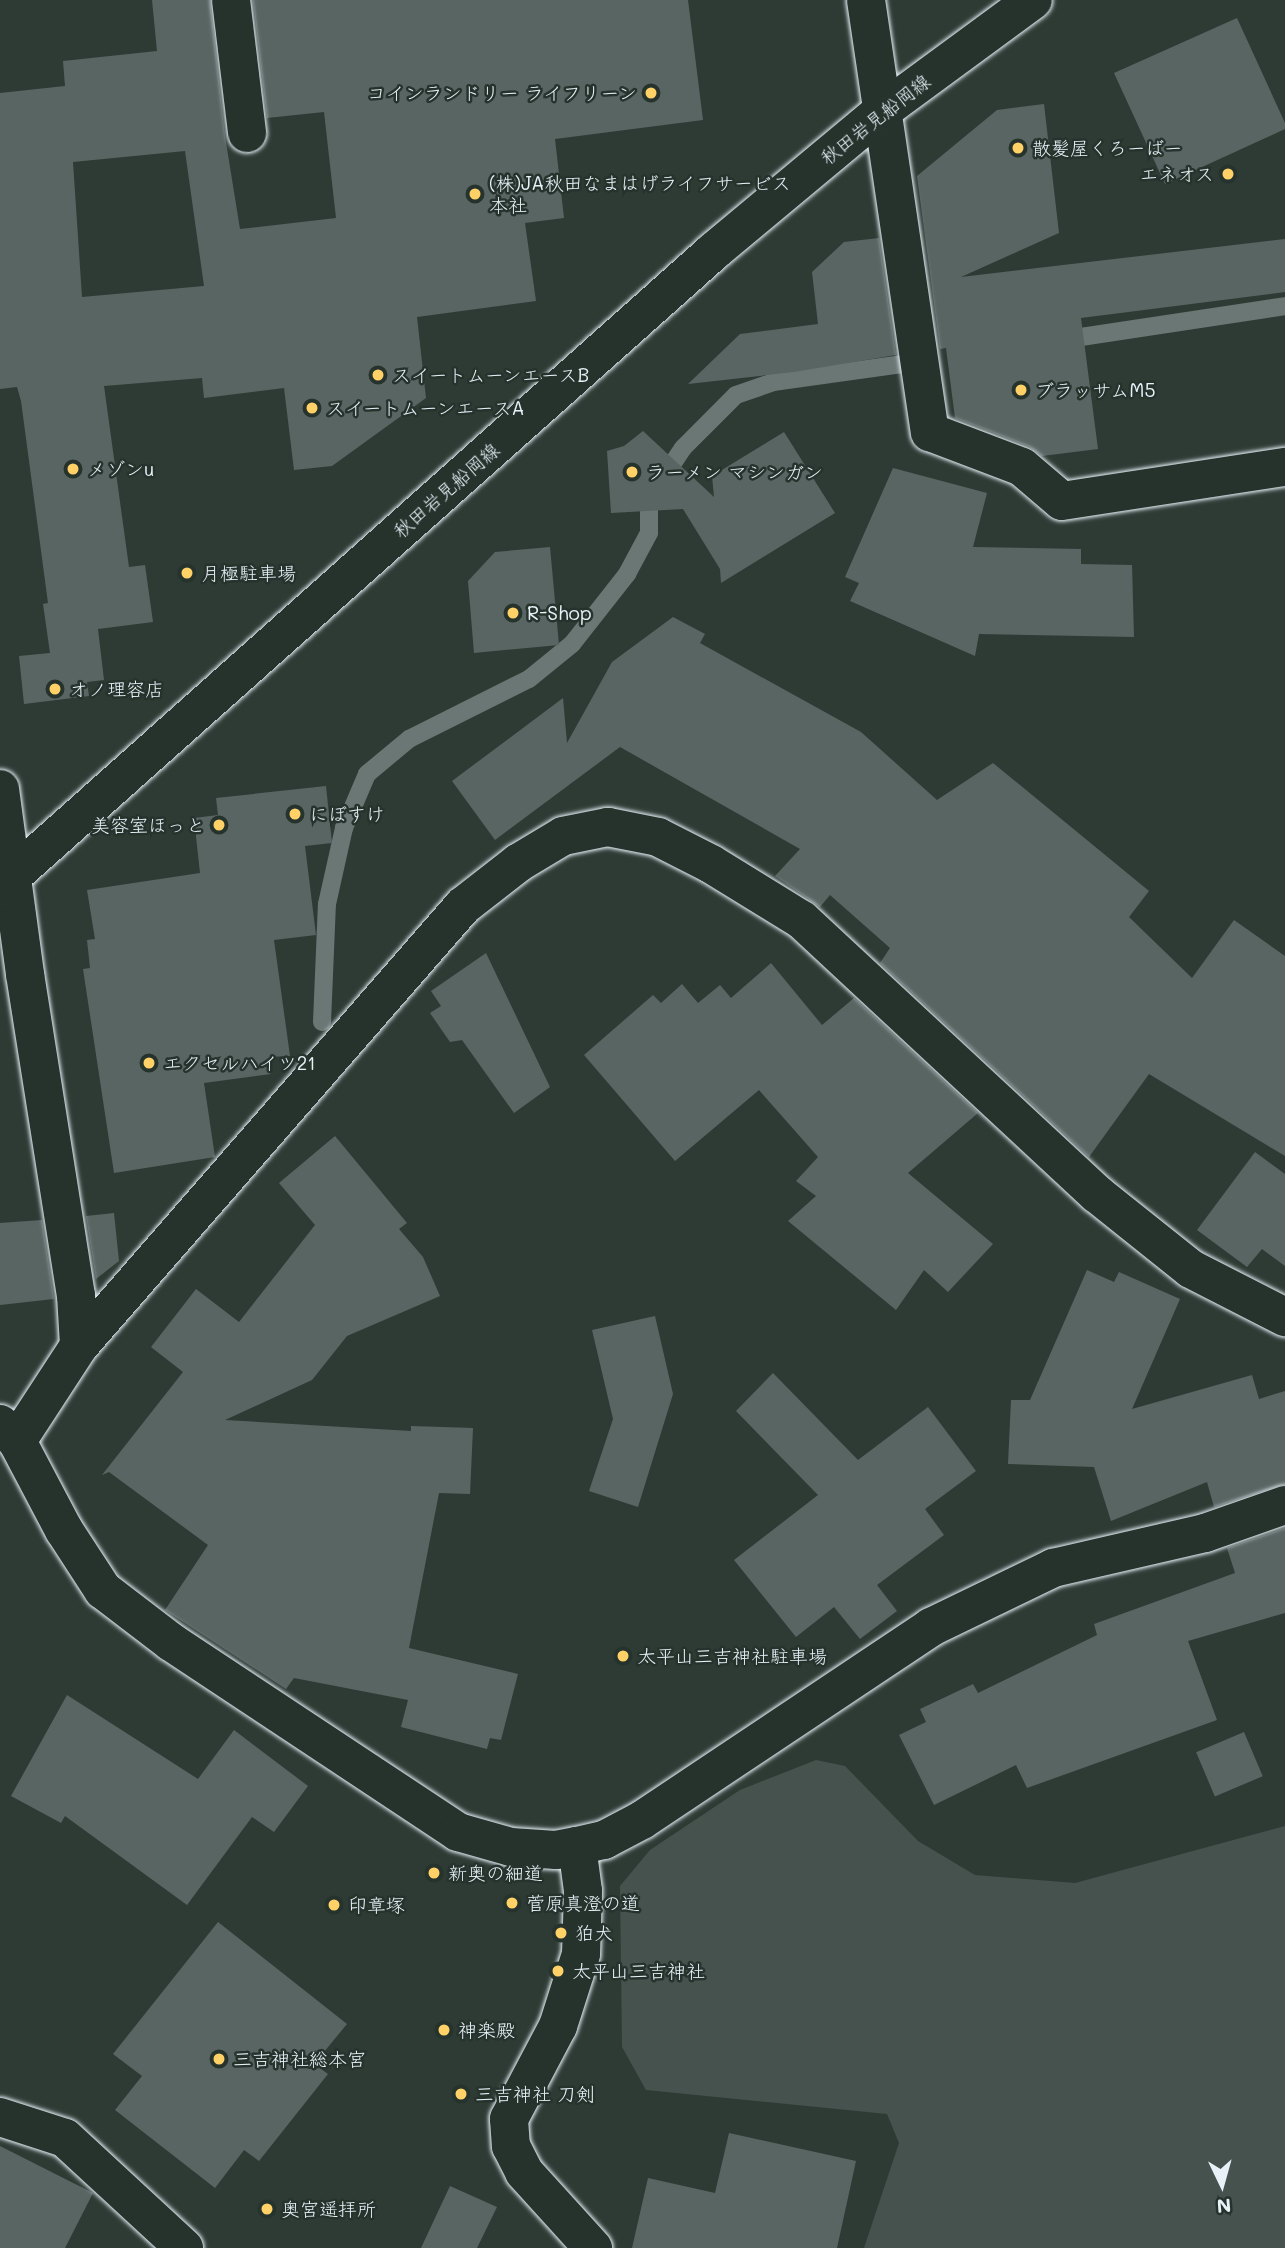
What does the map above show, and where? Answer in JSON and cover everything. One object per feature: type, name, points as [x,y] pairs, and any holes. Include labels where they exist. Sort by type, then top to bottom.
[{"type":"street","points":[[231,0],[247,134]]},
{"type":"street","points":[[866,0],[930,432],[1022,467],[1062,500],[1285,467]]},
{"type":"street","name":"秋田岩見船岡線","points":[[6,882],[223,685],[713,251],[882,111],[1033,0]]},
{"type":"street","points":[[0,789],[6,882],[76,1295],[79,1346]]},
{"type":"street","points":[[1285,1317],[1191,1269],[1097,1194],[802,920],[711,864],[658,837],[608,827],[563,835],[518,863],[463,906],[79,1346],[8,1432],[64,1530],[103,1590],[171,1642],[458,1832],[511,1847],[556,1850],[604,1840],[642,1821],[931,1627],[1053,1568],[1205,1533],[1285,1505]]},
{"type":"street","points":[[577,1846],[583,1891],[581,1954],[558,2026],[509,2119],[511,2146],[524,2172],[593,2248]]},
{"type":"street","points":[[0,2117],[65,2138],[184,2248]]},
{"type":"shaded area","points":[[816,1760],[845,1766],[918,1841],[975,1875],[1075,1883],[1285,1826],[1285,2248],[864,2248],[899,2143],[887,2114],[646,2090],[622,2047],[620,1886],[650,1850],[740,1790]]},
{"type":"building","points":[[152,0],[210,0],[225,136],[240,229],[336,218],[324,112],[267,118],[253,0],[688,0],[703,120],[555,139],[564,218],[525,223],[536,301],[417,317],[426,398],[332,466],[294,470],[284,388],[204,398],[202,378],[104,386],[129,567],[145,565],[153,622],[98,629],[104,680],[87,682],[89,696],[24,704],[19,656],[50,653],[43,604],[48,603],[21,401],[17,387],[0,389],[0,93],[65,86],[63,61],[157,51]],"holes":[[[185,151],[204,286],[82,297],[73,162]]]},
{"type":"building","points":[[1237,18],[1285,123],[1285,129],[1165,184],[1114,73]]},
{"type":"building","points":[[1044,104],[1059,233],[961,277],[1285,239],[1285,292],[1081,318],[1098,449],[1042,456],[1030,447],[955,418],[946,348],[940,349],[917,176],[997,110]]},
{"type":"building","points":[[879,238],[896,355],[794,372],[688,384],[740,334],[818,324],[812,272],[844,242]]},
{"type":"building","points":[[643,431],[714,497],[712,476],[784,432],[835,513],[721,583],[720,569],[683,509],[611,513],[607,451],[624,446]]},
{"type":"building","points":[[893,468],[987,493],[973,547],[1081,549],[1081,564],[1132,565],[1134,637],[979,634],[975,656],[850,601],[859,583],[845,577]]},
{"type":"building","name":"R-Shop","points":[[550,547],[559,645],[474,653],[468,581],[495,552]]},
{"type":"building","points":[[673,617],[705,634],[700,643],[861,732],[937,800],[993,763],[1149,891],[1129,917],[1192,978],[1234,920],[1285,956],[1285,1156],[1149,1074],[1089,1157],[880,963],[890,948],[830,895],[820,907],[775,876],[800,849],[620,747],[495,840],[452,781],[563,698],[567,743],[612,662]]},
{"type":"building","points":[[326,786],[332,843],[305,846],[316,935],[274,940],[290,1056],[269,1057],[271,1074],[204,1083],[215,1157],[114,1173],[83,969],[90,968],[87,940],[95,939],[87,890],[200,873],[194,818],[218,815],[216,798]]},
{"type":"building","points":[[486,953],[550,1087],[514,1113],[462,1040],[450,1042],[430,1013],[441,1006],[431,991]]},
{"type":"building","points":[[771,963],[822,1025],[854,998],[978,1113],[908,1173],[993,1244],[948,1292],[924,1270],[896,1310],[788,1221],[816,1196],[796,1181],[818,1157],[759,1090],[675,1161],[584,1055],[653,995],[661,1003],[682,984],[698,1003],[720,985],[731,998]]},
{"type":"building","points":[[335,1136],[407,1223],[399,1229],[423,1257],[440,1296],[347,1336],[312,1380],[225,1420],[411,1431],[411,1426],[473,1428],[470,1494],[439,1493],[409,1648],[518,1674],[501,1740],[490,1738],[487,1749],[401,1727],[408,1700],[294,1678],[286,1689],[165,1610],[208,1545],[109,1472],[102,1475],[183,1372],[151,1347],[196,1289],[239,1322],[315,1225],[279,1183]]},
{"type":"building","points":[[1255,1152],[1285,1174],[1285,1266],[1262,1249],[1247,1267],[1197,1230]]},
{"type":"building","points":[[114,1213],[119,1261],[96,1279],[86,1216]]},
{"type":"building","points":[[42,1220],[54,1299],[0,1305],[0,1223]]},
{"type":"building","points":[[1087,1270],[1114,1282],[1119,1272],[1180,1299],[1132,1409],[1252,1375],[1259,1399],[1285,1391],[1285,1484],[1214,1507],[1207,1482],[1111,1521],[1094,1467],[1008,1464],[1011,1400],[1030,1400]]},
{"type":"building","points":[[655,1316],[673,1394],[638,1507],[589,1491],[613,1419],[592,1330]]},
{"type":"building","points":[[773,1373],[858,1460],[928,1407],[976,1471],[925,1509],[944,1535],[877,1585],[897,1611],[860,1639],[834,1607],[796,1637],[734,1560],[818,1495],[736,1411]]},
{"type":"building","points":[[1285,1528],[1285,1613],[1188,1641],[1217,1720],[1027,1788],[1016,1765],[934,1805],[899,1735],[926,1722],[920,1709],[973,1684],[978,1693],[1097,1635],[1094,1624],[1235,1573],[1227,1548]]},
{"type":"building","points":[[67,1695],[198,1779],[234,1730],[308,1786],[274,1832],[252,1817],[187,1905],[65,1816],[61,1823],[11,1796]]},
{"type":"building","points":[[1244,1732],[1263,1776],[1215,1797],[1196,1752]]},
{"type":"building","name":"三吉神社総本宮","points":[[218,1922],[347,2024],[314,2064],[328,2074],[259,2161],[244,2150],[215,2188],[115,2110],[142,2076],[113,2054]]},
{"type":"building","points":[[729,2133],[856,2161],[837,2248],[632,2248],[648,2178],[715,2193]]},
{"type":"building","points":[[0,2146],[93,2193],[65,2248],[0,2248]]},
{"type":"building","points":[[450,2186],[497,2207],[477,2248],[421,2248]]},
{"type":"waterway","points":[[1061,340],[1285,306]]},
{"type":"waterway","points":[[322,1022],[327,904],[344,828],[367,774],[409,739],[529,679],[572,644],[627,574],[649,533],[649,499],[683,448],[736,395],[773,382],[902,364]]},
{"type":"place","name":"コインランドリー ライフリーン","points":[[651,93]]},
{"type":"place","name":"散髪屋くろーばー","points":[[1018,148]]},
{"type":"place","name":"エネオス","points":[[1228,174]]},
{"type":"place","name":"(株)JA秋田なまはげライフサービス 本社","points":[[475,194]]},
{"type":"place","name":"スイートムーンエースB","points":[[378,375]]},
{"type":"place","name":"ブラッサムM5","points":[[1021,390]]},
{"type":"place","name":"スイートムーンエースA","points":[[312,408]]},
{"type":"place","name":"メゾンu","points":[[73,469]]},
{"type":"place","name":"ラーメン マシンガン","points":[[632,472]]},
{"type":"place","name":"月極駐車場","points":[[187,573]]},
{"type":"place","name":"R-Shop","points":[[513,613]]},
{"type":"place","name":"オノ理容店","points":[[55,689]]},
{"type":"place","name":"にぼすけ","points":[[295,814]]},
{"type":"place","name":"美容室ほっと","points":[[219,825]]},
{"type":"place","name":"エクセルハイツ21","points":[[149,1063]]},
{"type":"place","name":"太平山三吉神社駐車場","points":[[623,1656]]},
{"type":"place","name":"新奥の細道","points":[[434,1873]]},
{"type":"place","name":"菅原真澄の道","points":[[512,1903]]},
{"type":"place","name":"印章塚","points":[[334,1905]]},
{"type":"place","name":"狛犬","points":[[561,1933]]},
{"type":"place","name":"太平山三吉神社","points":[[558,1971]]},
{"type":"place","name":"神楽殿","points":[[444,2030]]},
{"type":"place","name":"三吉神社総本宮","points":[[219,2059]]},
{"type":"place","name":"三吉神社 刀剣","points":[[461,2094]]},
{"type":"place","name":"奥宮遥拝所","points":[[267,2209]]}]
